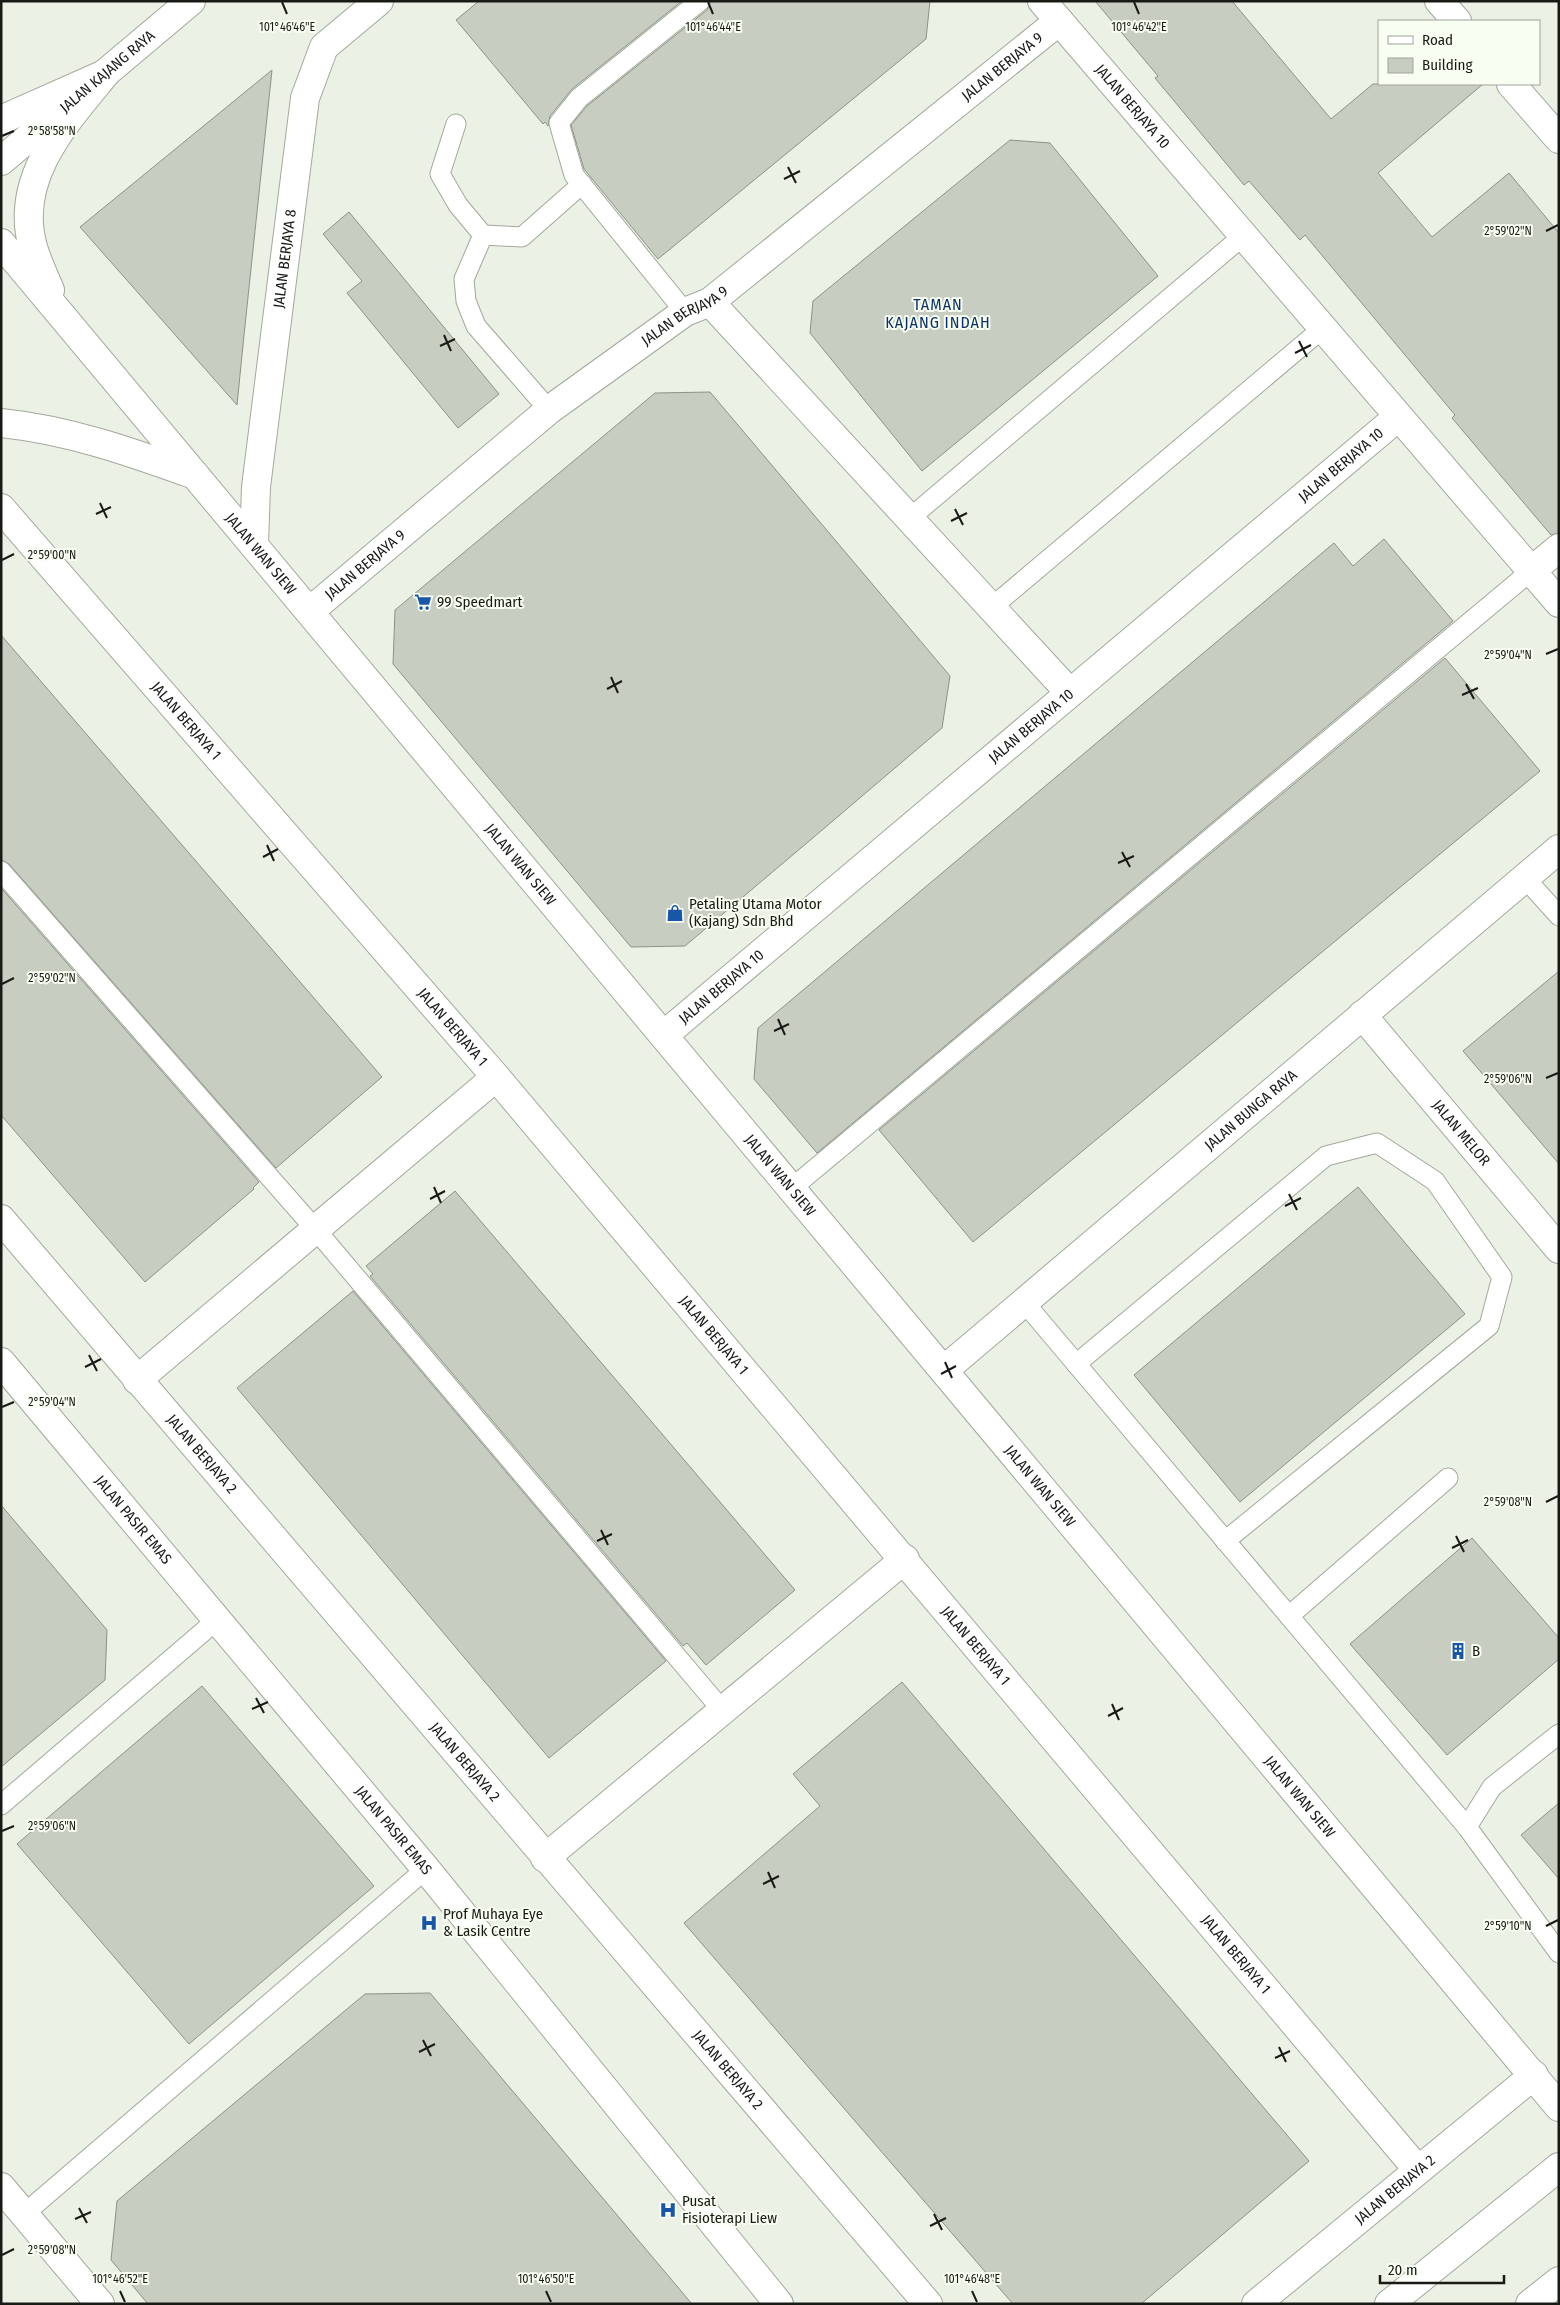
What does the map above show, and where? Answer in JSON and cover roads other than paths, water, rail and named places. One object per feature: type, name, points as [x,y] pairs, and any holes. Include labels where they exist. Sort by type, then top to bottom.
[{"type":"street","name":"JALAN KAJANG RAYA","points":[[1,161],[191,1]]},
{"type":"street","name":"JALAN BERJAYA 8","points":[[254,545],[256,487],[305,98],[324,47],[379,1]]},
{"type":"street","points":[[1439,1],[1456,20]]},
{"type":"street","name":"JALAN BERJAYA 10","points":[[1050,11],[1559,603]]},
{"type":"street","name":"JALAN BERJAYA 9","points":[[310,611],[549,410],[685,312],[710,302],[1050,11]]},
{"type":"street","points":[[1,120],[106,73]]},
{"type":"street","points":[[59,312],[33,246],[28,208],[36,175],[49,146],[106,73]]},
{"type":"street","points":[[1512,85],[1559,139]]},
{"type":"street","name":"JALAN WAN SIEW","points":[[1,243],[1559,2107]]},
{"type":"street","points":[[710,302],[992,606],[1070,693]]},
{"type":"street","name":"JALAN BERJAYA 10","points":[[664,1035],[1398,417]]},
{"type":"street","points":[[1,423],[24,425],[112,445],[196,476]]},
{"type":"street","name":"JALAN BERJAYA 1","points":[[1,508],[496,1077],[905,1559],[1418,2170]]},
{"type":"street","points":[[1531,571],[1559,548]]},
{"type":"street","name":"JALAN BUNGA RAYA","points":[[944,1370],[1559,850]]},
{"type":"street","name":"JALAN MELOR","points":[[1362,1016],[1559,1249]]},
{"type":"street","points":[[137,1380],[496,1077]]},
{"type":"street","name":"JALAN BERJAYA 2","points":[[1,1220],[928,2304]]},
{"type":"street","name":"JALAN PASIR EMAS","points":[[1,1362],[426,1869],[780,2304]]},
{"type":"street","points":[[545,1858],[905,1559]]},
{"type":"street","name":"JALAN BERJAYA 2","points":[[1256,2304],[1534,2075]]},
{"type":"street","points":[[1389,2304],[1559,2167]]},
{"type":"street","points":[[1,2187],[100,2304]]},
{"type":"street","points":[[1530,2304],[1559,2281]]},
{"type":"lane","points":[[685,312],[574,175],[558,123],[580,98],[700,1]]},
{"type":"lane","points":[[456,124],[440,174],[458,205],[483,235],[522,237],[582,184]]},
{"type":"lane","points":[[483,235],[464,279],[466,301],[476,326],[549,410]]},
{"type":"lane","points":[[910,518],[1243,236]]},
{"type":"lane","points":[[992,606],[1323,328]]},
{"type":"lane","points":[[792,1188],[1531,571]]},
{"type":"lane","points":[[1,871],[316,1230],[722,1710]]},
{"type":"lane","points":[[1525,878],[1559,916]]},
{"type":"lane","points":[[1076,1364],[1326,1156],[1378,1143],[1435,1180],[1502,1276],[1489,1326],[1226,1540]]},
{"type":"lane","points":[[1024,1302],[1467,1827],[1559,1953]]},
{"type":"lane","points":[[1289,1616],[1448,1478]]},
{"type":"lane","points":[[1,1805],[218,1619]]},
{"type":"lane","points":[[1467,1827],[1492,1787],[1559,1734]]},
{"type":"lane","points":[[24,2214],[426,1869]]},
{"type":"place","name":"99 Speedmart","points":[[423,602]]},
{"type":"place","name":"Petaling Utama Motor (Kajang) Sdn Bhd","points":[[675,913]]},
{"type":"place","name":"B","points":[[1458,1651]]},
{"type":"place","name":"Prof Muhaya Eye & Lasik Centre","points":[[429,1923]]},
{"type":"place","name":"Pusat Fisioterapi Liew","points":[[668,2210]]},
{"type":"district","name":"TAMAN KAJANG INDAH","points":[[938,313]]}]
